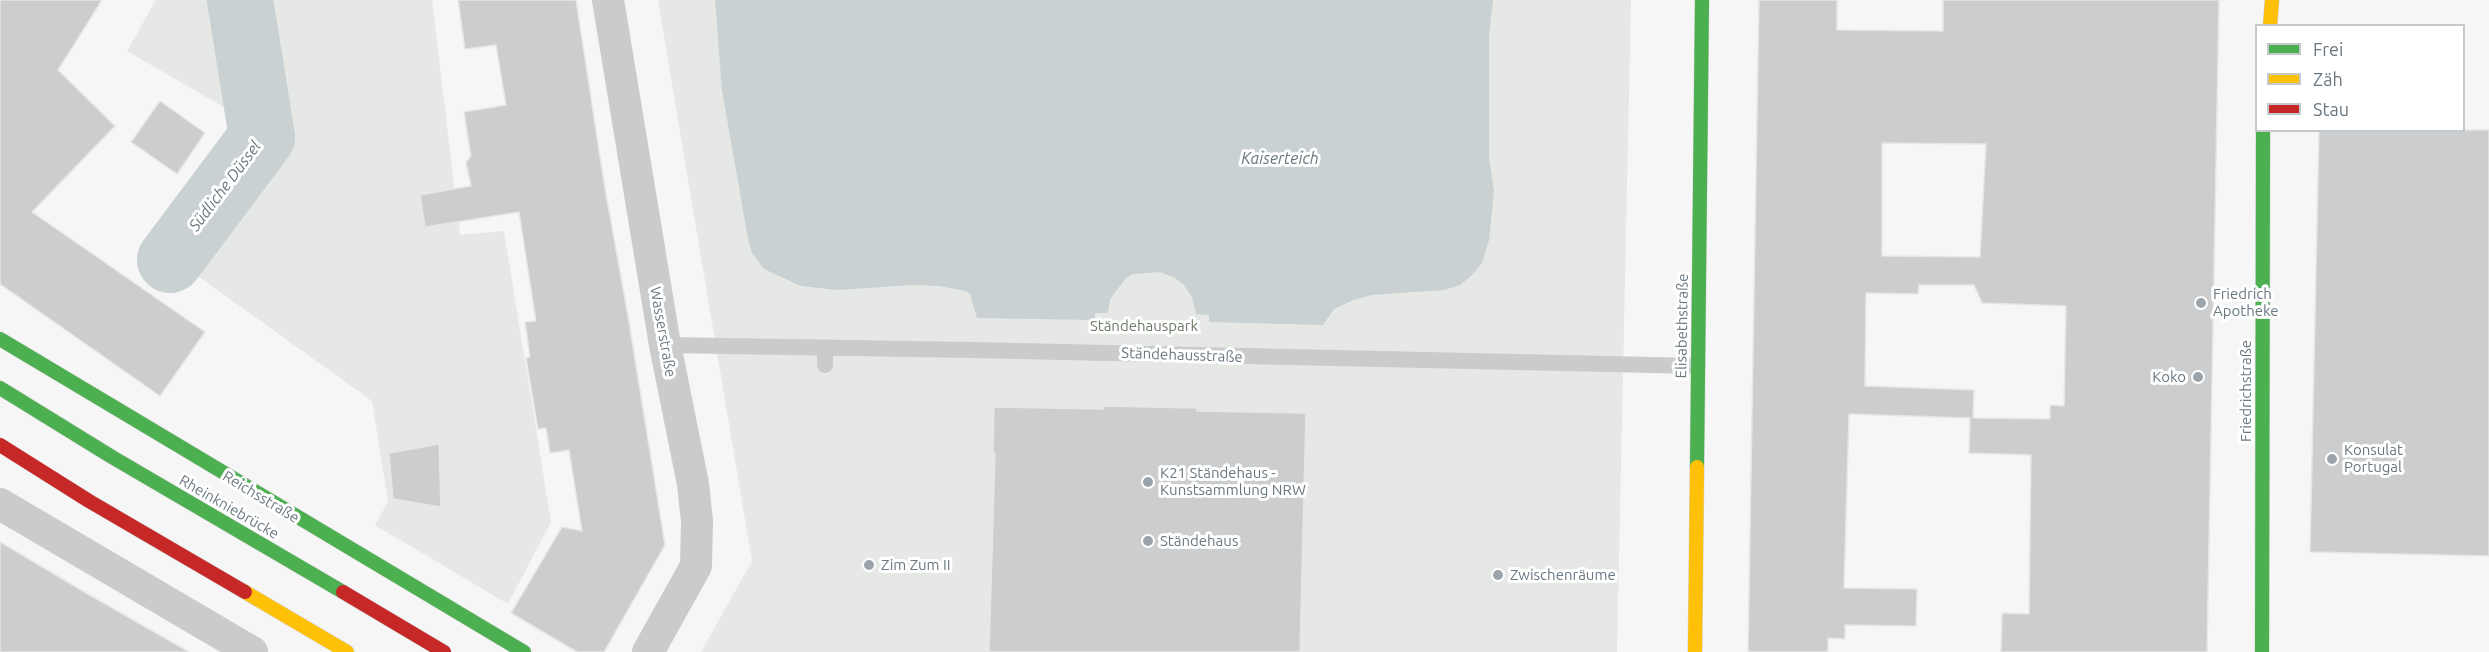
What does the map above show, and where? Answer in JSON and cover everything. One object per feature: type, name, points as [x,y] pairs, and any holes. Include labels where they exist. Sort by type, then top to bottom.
[{"type":"main road","name":"Elisabethstraße","points":[[1695,652],[1702,0]]},
{"type":"main road","points":[[2270,24],[2272,0]]},
{"type":"main road","name":"Friedrichstraße","points":[[2262,652],[2263,132]]},
{"type":"main road","name":"Reichsstraße","points":[[0,339],[524,652]]},
{"type":"main road","name":"Rheinkniebrücke","points":[[0,388],[112,457],[444,652]]},
{"type":"main road","points":[[0,445],[89,501],[347,652]]},
{"type":"street","name":"Wasserstraße","points":[[608,0],[665,345],[693,484],[697,521],[696,566],[648,652]]},
{"type":"street","points":[[0,504],[252,652]]},
{"type":"lane","name":"Ständehausstraße","points":[[665,345],[1698,366]]},
{"type":"lane","points":[[825,348],[825,365]]},
{"type":"green space","points":[[156,0],[432,0],[460,235],[504,231],[551,522],[508,604],[375,525],[388,502],[372,401],[170,256],[251,123],[127,51]]},
{"type":"green space","name":"Ständehauspark","points":[[658,0],[1631,0],[1617,652],[701,652],[752,561]]},
{"type":"water","name":"Kaiserteich","points":[[715,0],[1493,0],[1489,35],[1489,157],[1494,191],[1489,240],[1482,263],[1460,285],[1444,290],[1371,295],[1334,309],[1323,325],[1209,322],[1209,315],[1196,314],[1192,297],[1183,284],[1160,272],[1133,274],[1126,278],[1110,299],[1108,313],[1095,313],[1095,320],[977,318],[970,294],[939,286],[912,285],[837,290],[801,286],[764,269],[752,253],[722,90]]},
{"type":"building","points":[[0,0],[102,0],[58,70],[115,126],[32,212],[205,332],[160,396],[0,284]]},
{"type":"building","points":[[458,0],[576,0],[604,183],[665,545],[604,652],[577,652],[511,613],[562,527],[582,531],[569,450],[550,453],[546,428],[538,429],[526,358],[530,357],[525,322],[536,321],[519,212],[425,227],[420,195],[471,186],[466,162],[471,156],[464,112],[506,105],[496,45],[465,49]]},
{"type":"building","points":[[1759,0],[1837,0],[1837,30],[1943,31],[1943,0],[2219,0],[2207,652],[2001,652],[2002,613],[2029,614],[2031,455],[1969,453],[1970,418],[1849,414],[1844,588],[1917,589],[1916,626],[1845,625],[1845,639],[1828,638],[1828,652],[1748,652]],"holes":[[[1882,143],[1986,144],[1980,257],[1882,256]],[[1919,285],[1974,285],[1982,303],[2066,306],[2064,406],[2050,405],[2050,419],[1973,418],[1974,390],[1865,386],[1866,293],[1918,294]]]},
{"type":"building","points":[[160,101],[205,133],[177,174],[131,142]]},
{"type":"building","points":[[2489,130],[2489,556],[2310,552],[2319,132]]},
{"type":"building","name":"Ständehaus","points":[[1104,406],[1306,413],[1300,652],[989,652],[995,453],[993,453],[994,407],[1104,409]]},
{"type":"building","points":[[439,444],[441,507],[393,499],[389,453]]},
{"type":"building","points":[[0,542],[86,593],[189,652],[0,652]]},
{"type":"waterway","name":"Südliche Düssel","points":[[170,260],[262,137],[240,0]]},
{"type":"traffic: fast","points":[[1697,467],[1702,0]]},
{"type":"traffic: fast","points":[[2262,652],[2263,132]]},
{"type":"traffic: fast","points":[[0,339],[524,652]]},
{"type":"traffic: fast","points":[[0,388],[112,457],[343,592]]},
{"type":"traffic: slow","points":[[2270,24],[2272,0]]},
{"type":"traffic: slow","points":[[1695,652],[1697,467]]},
{"type":"traffic: slow","points":[[245,592],[347,652]]},
{"type":"traffic: jam","points":[[0,445],[89,501],[245,592]]},
{"type":"traffic: jam","points":[[343,592],[444,652]]},
{"type":"place","name":"Friedrich Apotheke","points":[[2201,303]]},
{"type":"place","name":"Koko","points":[[2198,377]]},
{"type":"place","name":"Konsulat Portugal","points":[[2332,459]]},
{"type":"place","name":"K21 Ständehaus - Kunstsammlung NRW","points":[[1148,482]]},
{"type":"place","name":"Ständehaus","points":[[1148,541]]},
{"type":"place","name":"Zim Zum II","points":[[869,565]]},
{"type":"place","name":"Zwischenräume","points":[[1498,575]]}]
